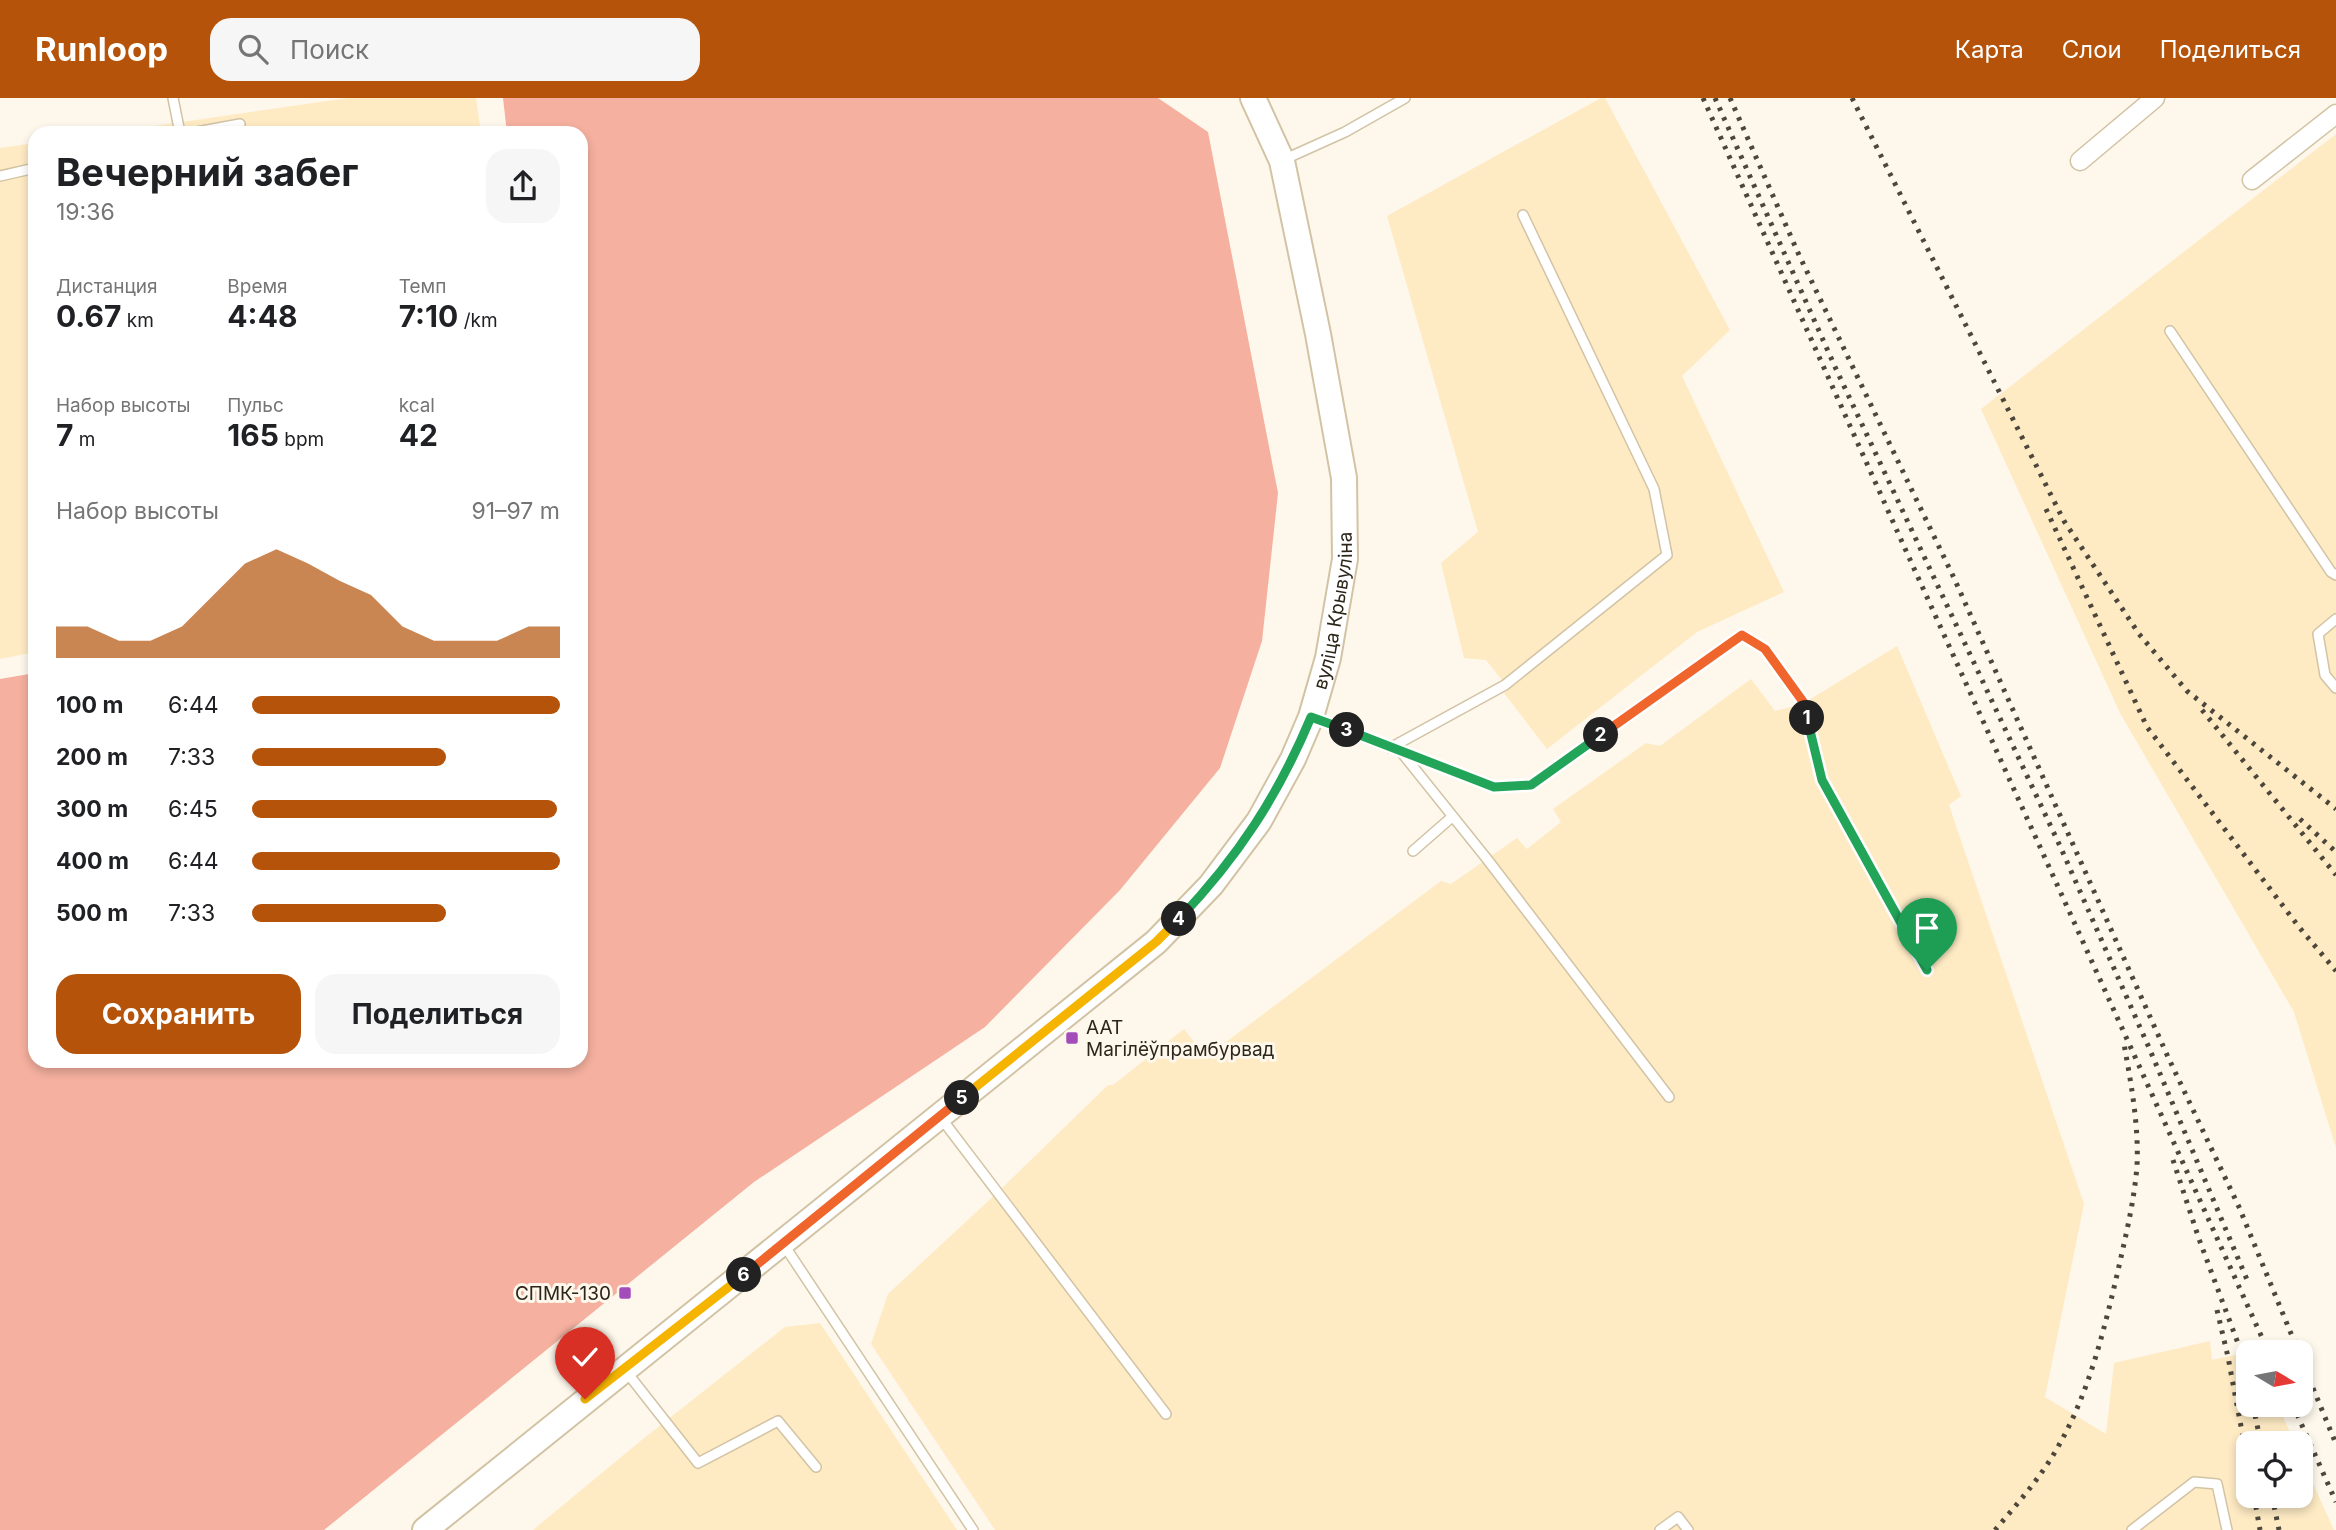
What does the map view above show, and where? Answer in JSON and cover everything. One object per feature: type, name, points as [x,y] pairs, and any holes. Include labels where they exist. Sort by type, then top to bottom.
[{"type":"main road","name":"вуліца Крывуліна","points":[[425,1530],[1156,942],[1211,885],[1259,821],[1293,759],[1311,717],[1328,658],[1345,559],[1344,478],[1318,334],[1282,161],[1253,98]]},
{"type":"street","points":[[2080,161],[2155,98]]},
{"type":"street","points":[[2252,180],[2336,114]]},
{"type":"lane","points":[[173,98],[179,126]]},
{"type":"lane","points":[[1282,161],[1345,132],[1405,98]]},
{"type":"lane","points":[[229,126],[240,124]]},
{"type":"lane","points":[[0,176],[28,170]]},
{"type":"lane","points":[[1390,748],[1505,685],[1667,555],[1654,489],[1523,215]]},
{"type":"lane","points":[[2170,331],[2331,572],[2336,575]]},
{"type":"lane","points":[[2336,619],[2318,634],[2325,675],[2336,688]]},
{"type":"lane","points":[[1311,717],[1494,787],[1531,785],[1742,635],[1765,649],[1804,703],[1822,780],[1927,970]]},
{"type":"lane","points":[[1401,752],[1487,859],[1668,1097]]},
{"type":"lane","points":[[1413,851],[1452,817]]},
{"type":"lane","points":[[940,1116],[1166,1414]]},
{"type":"lane","points":[[783,1244],[973,1530]]},
{"type":"lane","points":[[624,1369],[698,1463],[778,1422],[816,1466]]},
{"type":"lane","points":[[2132,1530],[2194,1482],[2217,1484],[2227,1530]]},
{"type":"lane","points":[[1660,1530],[1678,1517],[1688,1530]]},
{"type":"shaded area","points":[[348,98],[476,98],[480,126],[154,126]]},
{"type":"shaded area","points":[[503,98],[1158,98],[1208,132],[1278,493],[1262,641],[1220,768],[1120,890],[985,1027],[754,1182],[324,1530],[0,1530],[0,679],[28,674],[28,1068],[588,1068],[588,126],[506,126]]},
{"type":"shaded area","points":[[1605,98],[1730,330],[1682,376],[1784,592],[1697,632],[1547,749],[1504,693],[1509,689],[1486,660],[1464,658],[1441,563],[1478,532],[1387,216]]},
{"type":"shaded area","points":[[2336,134],[2336,1148],[2294,1012],[2120,713],[1981,409]]},
{"type":"shaded area","points":[[28,144],[28,653],[0,659],[0,148]]},
{"type":"shaded area","points":[[1897,646],[1961,796],[1949,805],[2084,1204],[2045,1397],[2106,1434],[2114,1363],[2210,1341],[2212,1360],[2236,1355],[2236,1418],[2284,1418],[2289,1431],[2236,1431],[2236,1508],[2313,1508],[2313,1484],[2334,1530],[995,1530],[871,1344],[888,1294],[1108,1085],[1113,1085],[1184,1029],[1206,1057],[1441,881],[1451,884],[1517,838],[1527,849],[1561,822],[1553,809],[1646,743],[1660,746],[1751,679],[1775,711],[1804,703]]},
{"type":"shaded area","points":[[820,1323],[957,1530],[533,1530],[785,1327]]},
{"type":"railway","points":[[1703,98],[2263,1340]]},
{"type":"railway","points":[[1715,98],[1836,369],[2060,846],[2248,1282]]},
{"type":"railway","points":[[1730,98],[1799,255],[1954,578],[2168,1057],[2239,1207],[2294,1340]]},
{"type":"railway","points":[[1852,98],[2064,521],[2139,634],[2187,691],[2336,809]]},
{"type":"railway","points":[[2046,509],[2147,727],[2299,927],[2336,971]]},
{"type":"railway","points":[[2202,710],[2336,875]]},
{"type":"railway","points":[[2300,819],[2336,852]]},
{"type":"railway","points":[[1995,1530],[2037,1478],[2070,1425],[2087,1383],[2106,1319],[2129,1221],[2137,1166],[2136,1120],[2124,1044]]},
{"type":"railway","points":[[2173,1160],[2237,1340]]},
{"type":"railway","points":[[2217,1310],[2242,1431]]},
{"type":"railway","points":[[2314,1391],[2336,1444]]},
{"type":"railway","points":[[2256,1418],[2258,1431]]},
{"type":"railway","points":[[2299,1418],[2336,1502]]},
{"type":"railway","points":[[2256,1508],[2260,1530]]},
{"type":"railway","points":[[2274,1508],[2279,1530]]},
{"type":"place","name":"ААТ Магілёўпрамбурвад","points":[[1072,1038]]},
{"type":"place","name":"СПМК-130","points":[[625,1293]]},
{"type":"route","points":[[585,1399],[783,1244],[1156,942],[1211,885],[1259,821],[1293,759],[1311,717],[1494,787],[1531,785],[1742,635],[1765,649],[1804,703],[1822,780],[1927,970]]}]
